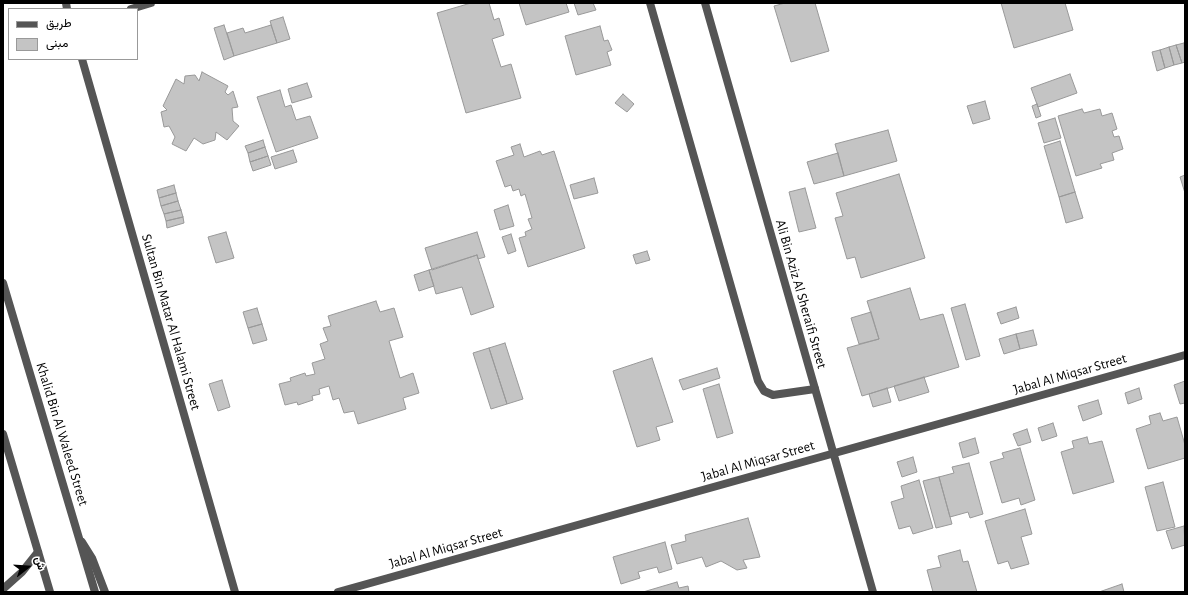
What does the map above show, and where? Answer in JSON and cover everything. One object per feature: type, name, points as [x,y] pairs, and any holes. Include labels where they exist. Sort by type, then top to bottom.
[{"type":"street","points":[[134,8],[151,3]]},
{"type":"street","points":[[650,3],[758,381],[764,391],[773,395],[815,389]]},
{"type":"street","name":"Ali Bin Aziz Al Sheraifi Street","points":[[705,3],[873,592]]},
{"type":"street","name":"Sultan Bin Matar Al Halami Street","points":[[82,60],[234,592]]},
{"type":"street","name":"Khalid Bin Al Waleed Street","points":[[3,283],[95,592]]},
{"type":"street","name":"Jabal Al Miqsar Street","points":[[338,592],[1185,355]]},
{"type":"street","points":[[3,434],[50,592]]},
{"type":"street","points":[[80,539],[92,558],[104,592]]},
{"type":"street","points":[[3,589],[22,572],[38,552]]},
{"type":"building","points":[[471,3],[489,3],[494,20],[499,18],[504,35],[492,39],[501,67],[511,64],[521,98],[466,113],[437,13]]},
{"type":"building","points":[[519,3],[566,3],[569,12],[526,25]]},
{"type":"building","points":[[574,3],[593,3],[596,10],[578,15]]},
{"type":"building","points":[[785,3],[815,3],[829,51],[791,62],[774,6]]},
{"type":"building","points":[[1001,3],[1065,3],[1073,30],[1014,48]]},
{"type":"building","points":[[283,17],[290,39],[277,43],[270,21]]},
{"type":"building","points":[[224,25],[234,56],[224,60],[214,28]]},
{"type":"building","points":[[271,25],[277,43],[234,56],[227,33],[243,28],[245,33]]},
{"type":"building","points":[[600,26],[604,41],[608,40],[612,50],[607,52],[611,65],[576,75],[565,36]]},
{"type":"building","points":[[1184,43],[1185,62],[1182,63],[1176,45]]},
{"type":"building","points":[[1176,45],[1182,63],[1174,65],[1169,47]]},
{"type":"building","points":[[1169,47],[1174,65],[1165,68],[1160,50]]},
{"type":"building","points":[[1160,50],[1165,68],[1157,71],[1152,52]]},
{"type":"building","points":[[202,72],[228,86],[225,92],[228,95],[233,91],[238,107],[232,108],[233,121],[239,126],[227,140],[216,132],[215,140],[203,144],[194,138],[186,151],[172,144],[175,137],[169,126],[164,127],[161,112],[167,110],[163,106],[176,79],[184,84],[185,76],[195,75],[199,81]]},
{"type":"building","points":[[1070,74],[1077,93],[1038,107],[1031,88]]},
{"type":"building","points":[[307,83],[312,97],[292,103],[288,89]]},
{"type":"building","points":[[280,90],[285,107],[291,105],[296,120],[310,116],[318,138],[276,152],[257,97]]},
{"type":"building","points":[[623,94],[634,104],[627,112],[615,103]]},
{"type":"building","points":[[985,101],[990,119],[973,124],[967,106]]},
{"type":"building","points":[[1037,104],[1041,116],[1036,118],[1032,106]]},
{"type":"building","points":[[1082,109],[1084,113],[1100,109],[1102,116],[1112,113],[1117,129],[1112,131],[1114,137],[1119,136],[1123,149],[1112,153],[1114,160],[1100,164],[1102,168],[1076,176],[1058,116]]},
{"type":"building","points":[[1055,118],[1061,138],[1044,143],[1038,123]]},
{"type":"building","points":[[888,130],[897,161],[844,176],[835,144]]},
{"type":"building","points":[[263,140],[265,147],[248,153],[245,146]]},
{"type":"building","points":[[1060,141],[1075,192],[1059,197],[1044,146]]},
{"type":"building","points":[[520,144],[524,157],[540,151],[542,155],[554,151],[585,248],[528,267],[519,238],[526,236],[525,232],[532,229],[528,219],[532,218],[525,194],[521,196],[519,189],[513,191],[511,185],[505,187],[496,161],[514,155],[511,147]]},
{"type":"building","points":[[265,147],[268,156],[250,162],[248,153]]},
{"type":"building","points":[[293,150],[297,162],[275,169],[271,157]]},
{"type":"building","points":[[838,153],[844,176],[814,184],[807,162]]},
{"type":"building","points":[[268,156],[271,165],[253,171],[250,162]]},
{"type":"building","points":[[899,174],[925,258],[861,278],[855,257],[847,259],[835,218],[843,216],[836,193]]},
{"type":"building","points":[[1185,175],[1185,193],[1180,177]]},
{"type":"building","points":[[594,178],[598,193],[574,199],[570,185]]},
{"type":"building","points":[[174,185],[176,193],[159,198],[157,190]]},
{"type":"building","points":[[805,188],[816,228],[799,232],[789,192]]},
{"type":"building","points":[[1075,192],[1083,218],[1066,223],[1059,197]]},
{"type":"building","points":[[176,193],[178,201],[161,206],[159,198]]},
{"type":"building","points":[[178,201],[181,210],[164,214],[161,206]]},
{"type":"building","points":[[508,205],[514,226],[500,230],[494,210]]},
{"type":"building","points":[[181,210],[183,217],[166,221],[164,214]]},
{"type":"building","points":[[183,217],[184,223],[167,228],[166,221]]},
{"type":"building","points":[[226,232],[234,258],[216,263],[208,237]]},
{"type":"building","points":[[477,232],[485,257],[478,259],[477,255],[432,270],[425,248]]},
{"type":"building","points":[[511,234],[516,251],[508,254],[502,237]]},
{"type":"building","points":[[647,251],[650,260],[636,264],[633,255]]},
{"type":"building","points":[[477,255],[494,307],[471,315],[462,287],[436,294],[429,270]]},
{"type":"building","points":[[429,270],[434,286],[419,291],[414,275]]},
{"type":"building","points":[[910,288],[920,320],[943,314],[959,367],[862,396],[847,348],[879,339],[867,301]]},
{"type":"building","points":[[376,301],[380,312],[394,308],[403,337],[389,341],[400,378],[413,373],[419,393],[403,398],[406,409],[358,424],[354,411],[344,413],[339,398],[333,400],[329,386],[319,389],[320,394],[312,396],[313,400],[298,405],[297,402],[285,405],[279,384],[291,381],[290,378],[305,373],[306,376],[315,374],[312,363],[325,359],[320,344],[328,341],[323,328],[331,326],[328,316]]},
{"type":"building","points":[[965,304],[980,356],[966,360],[951,308]]},
{"type":"building","points":[[1016,307],[1019,318],[1001,324],[997,313]]},
{"type":"building","points":[[257,308],[262,324],[248,328],[243,312]]},
{"type":"building","points":[[871,312],[879,339],[859,344],[851,318]]},
{"type":"building","points":[[262,324],[267,340],[253,344],[248,328]]},
{"type":"building","points":[[1033,330],[1037,345],[1020,349],[1016,334]]},
{"type":"building","points":[[1016,334],[1020,349],[1004,354],[999,339]]},
{"type":"building","points":[[505,343],[523,399],[507,404],[489,348]]},
{"type":"building","points":[[489,348],[507,404],[491,409],[473,353]]},
{"type":"building","points":[[652,358],[673,422],[656,427],[660,440],[637,447],[613,371]]},
{"type":"building","points":[[717,368],[720,378],[683,390],[679,380]]},
{"type":"building","points":[[924,377],[929,392],[899,401],[894,386]]},
{"type":"building","points":[[222,380],[230,407],[218,411],[209,384]]},
{"type":"building","points":[[1185,381],[1185,403],[1180,404],[1174,385]]},
{"type":"building","points":[[719,384],[733,433],[717,438],[703,389]]},
{"type":"building","points":[[887,388],[891,402],[873,407],[869,394]]},
{"type":"building","points":[[1139,388],[1142,399],[1128,404],[1125,393]]},
{"type":"building","points":[[1098,400],[1102,414],[1083,421],[1078,406]]},
{"type":"building","points":[[1160,413],[1163,421],[1177,417],[1185,445],[1185,458],[1148,469],[1136,429],[1151,424],[1149,416]]},
{"type":"building","points":[[1053,423],[1057,436],[1042,441],[1038,428]]},
{"type":"building","points":[[1027,429],[1031,442],[1018,446],[1013,434]]},
{"type":"building","points":[[1087,437],[1089,444],[1102,441],[1114,482],[1073,494],[1061,452],[1074,448],[1072,441]]},
{"type":"building","points":[[975,438],[979,453],[963,458],[959,443]]},
{"type":"building","points":[[1020,448],[1035,500],[1021,505],[1019,498],[1002,503],[990,462],[1004,458],[1002,453]]},
{"type":"building","points":[[913,457],[917,472],[902,477],[897,462]]},
{"type":"building","points":[[969,463],[983,514],[970,518],[968,512],[950,517],[939,477],[954,473],[952,467]]},
{"type":"building","points":[[939,477],[952,524],[936,528],[923,481]]},
{"type":"building","points":[[919,480],[933,528],[913,534],[910,526],[899,529],[891,502],[904,498],[901,486]]},
{"type":"building","points":[[1163,482],[1175,527],[1157,531],[1145,487]]},
{"type":"building","points":[[1025,509],[1032,534],[1021,537],[1029,564],[1011,569],[1008,561],[998,564],[985,521]]},
{"type":"building","points":[[748,518],[760,557],[743,560],[747,568],[737,570],[721,561],[706,567],[702,557],[677,564],[671,545],[686,541],[685,535]]},
{"type":"building","points":[[1184,526],[1185,545],[1172,549],[1166,531]]},
{"type":"building","points":[[665,542],[672,569],[659,573],[657,567],[638,572],[640,578],[621,584],[613,557]]},
{"type":"building","points":[[960,550],[963,562],[968,561],[977,592],[933,592],[927,570],[941,567],[938,556]]},
{"type":"building","points":[[677,582],[679,588],[688,586],[689,592],[643,592]]},
{"type":"building","points":[[1122,584],[1124,592],[1099,592]]}]
